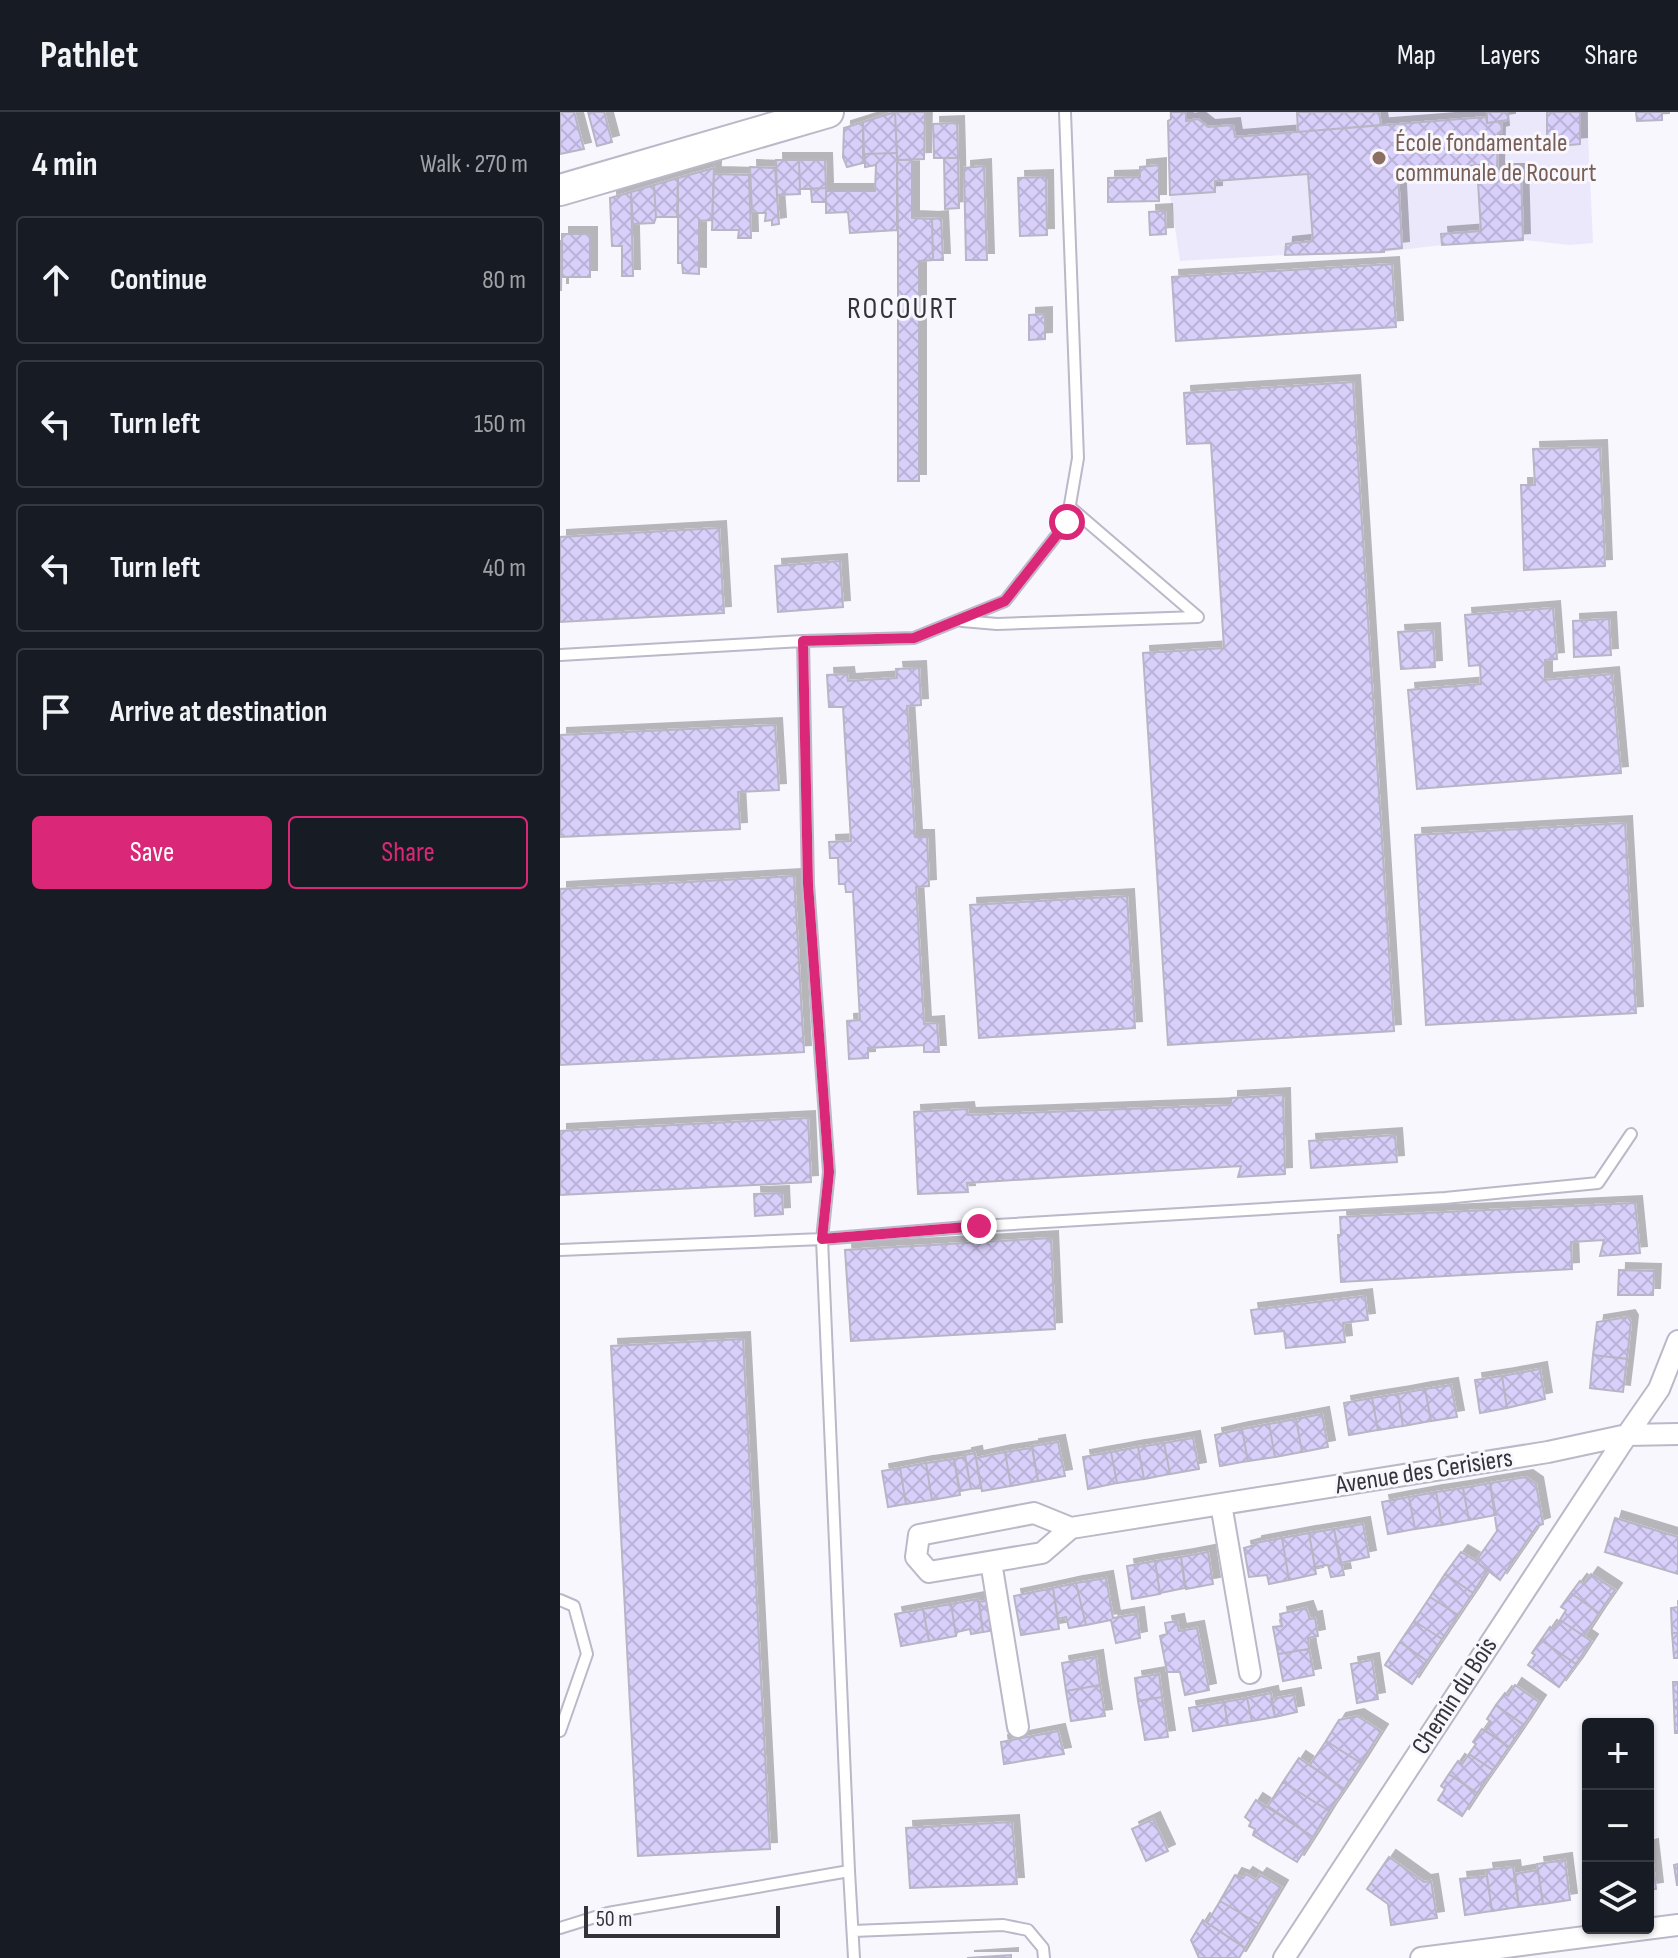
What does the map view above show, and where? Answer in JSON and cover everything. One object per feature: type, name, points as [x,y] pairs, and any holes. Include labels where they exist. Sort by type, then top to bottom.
[{"type":"main road","points":[[560,190],[828,112]]},
{"type":"street","name":"Chemin du Bois","points":[[1284,1958],[1659,1389],[1678,1341]]},
{"type":"street","points":[[1627,1435],[1678,1434]]},
{"type":"street","name":"Avenue des Cerisiers","points":[[1071,1528],[1548,1452],[1627,1435]]},
{"type":"street","points":[[1221,1504],[1250,1673]]},
{"type":"street","points":[[1034,1513],[1071,1528],[1042,1553],[929,1572],[916,1557],[919,1535],[1034,1513]]},
{"type":"street","points":[[991,1562],[1018,1727]]},
{"type":"street","points":[[1421,1958],[1678,1925]]},
{"type":"lane","points":[[560,655],[914,638],[1005,601],[1067,522],[1078,458],[1065,112]]},
{"type":"lane","points":[[957,620],[997,624],[1198,617],[1070,507]]},
{"type":"lane","points":[[803,641],[808,884],[829,1172],[822,1239],[854,1958]]},
{"type":"lane","points":[[560,1250],[822,1239],[979,1226],[1445,1198],[1598,1183],[1631,1134]]},
{"type":"lane","points":[[560,1600],[574,1606],[587,1654],[560,1731]]},
{"type":"lane","points":[[560,1928],[608,1913],[849,1871]]},
{"type":"lane","points":[[853,1931],[1003,1925],[1028,1930],[1043,1948],[1044,1958]]},
{"type":"shaded area","name":"École fondamentale communale de Rocourt","points":[[1169,112],[1587,112],[1593,243],[1570,245],[1523,240],[1384,252],[1180,261],[1170,195]]},
{"type":"building","points":[[560,112],[574,112],[584,149],[560,154]]},
{"type":"building","points":[[588,112],[604,112],[612,142],[597,146]]},
{"type":"building","points":[[895,112],[925,112],[924,159],[897,160]]},
{"type":"building","points":[[895,112],[897,153],[864,154],[863,122]]},
{"type":"building","points":[[1171,112],[1186,112],[1186,121],[1198,119],[1208,127],[1233,125],[1235,137],[1486,117],[1487,123],[1501,121],[1502,132],[1498,133],[1497,170],[1490,171],[1488,164],[1398,172],[1402,248],[1384,252],[1285,255],[1286,244],[1313,241],[1308,174],[1215,181],[1215,192],[1170,195],[1168,121]]},
{"type":"building","points":[[1297,112],[1379,112],[1381,125],[1298,132]]},
{"type":"building","points":[[1487,112],[1508,112],[1508,120],[1487,123]]},
{"type":"building","points":[[1547,112],[1580,112],[1580,144],[1547,147]]},
{"type":"building","points":[[1636,112],[1662,112],[1662,120],[1637,121]]},
{"type":"building","points":[[863,122],[863,163],[847,167],[843,157],[844,128]]},
{"type":"building","points":[[957,123],[958,158],[934,158],[933,124]]},
{"type":"building","points":[[897,153],[897,230],[850,233],[848,212],[826,213],[826,191],[875,191],[876,165],[865,167],[865,154]]},
{"type":"building","points":[[944,158],[958,158],[959,208],[945,209]]},
{"type":"building","points":[[776,160],[799,160],[800,194],[777,195]]},
{"type":"building","points":[[799,160],[825,160],[826,188],[800,189]]},
{"type":"building","points":[[897,160],[912,160],[912,218],[932,219],[933,260],[919,261],[919,481],[898,481]]},
{"type":"building","points":[[1488,164],[1490,171],[1521,171],[1523,240],[1442,245],[1441,234],[1481,231],[1477,166]]},
{"type":"building","points":[[1159,165],[1159,201],[1108,202],[1108,178],[1140,177],[1140,167]]},
{"type":"building","points":[[984,166],[987,260],[966,260],[964,168]]},
{"type":"building","points":[[750,167],[775,168],[779,224],[772,225],[772,220],[765,221],[766,213],[752,213]]},
{"type":"building","points":[[714,168],[712,220],[699,221],[699,274],[683,273],[682,263],[678,263],[678,178]]},
{"type":"building","points":[[714,174],[749,175],[751,238],[738,238],[739,230],[712,230]]},
{"type":"building","points":[[1046,177],[1047,235],[1020,236],[1018,178]]},
{"type":"building","points":[[678,178],[677,217],[656,217],[654,185]]},
{"type":"building","points":[[654,185],[654,223],[633,224],[631,192]]},
{"type":"building","points":[[826,188],[826,202],[812,202],[811,189]]},
{"type":"building","points":[[631,192],[633,276],[622,276],[622,246],[612,246],[610,198]]},
{"type":"building","points":[[1165,211],[1166,234],[1150,235],[1149,212]]},
{"type":"building","points":[[941,218],[943,260],[933,260],[932,219]]},
{"type":"building","points":[[562,234],[590,234],[590,277],[562,277]]},
{"type":"building","points":[[562,241],[561,290],[560,290]]},
{"type":"building","points":[[1392,264],[1396,327],[1176,341],[1172,277]]},
{"type":"building","points":[[1045,314],[1045,339],[1029,340],[1029,315]]},
{"type":"building","points":[[1353,382],[1394,1031],[1168,1045],[1143,653],[1224,648],[1211,443],[1187,444],[1184,393]]},
{"type":"building","points":[[1600,447],[1605,566],[1524,570],[1521,485],[1535,485],[1533,449]]},
{"type":"building","points":[[719,528],[724,613],[560,622],[560,537]]},
{"type":"building","points":[[840,561],[843,607],[778,612],[775,566]]},
{"type":"building","points":[[1553,608],[1557,659],[1545,660],[1545,680],[1612,674],[1621,773],[1417,789],[1408,690],[1481,684],[1480,665],[1469,666],[1465,615]]},
{"type":"building","points":[[1609,619],[1611,655],[1574,657],[1573,621]]},
{"type":"building","points":[[1433,630],[1435,667],[1401,669],[1398,632]]},
{"type":"building","points":[[919,668],[921,705],[907,706],[915,837],[927,837],[929,886],[916,887],[924,1024],[937,1023],[939,1052],[924,1052],[924,1045],[868,1048],[868,1058],[849,1059],[847,1021],[860,1020],[853,892],[846,892],[845,884],[839,884],[838,858],[830,858],[829,842],[851,841],[843,707],[829,707],[827,675],[847,674],[848,681],[897,678],[896,669]]},
{"type":"building","points":[[775,725],[779,790],[738,792],[740,829],[560,837],[560,735]]},
{"type":"building","points":[[1625,823],[1636,1013],[1426,1025],[1415,835]]},
{"type":"building","points":[[794,876],[804,1052],[560,1065],[560,889]]},
{"type":"building","points":[[1127,896],[1135,1028],[979,1038],[970,905]]},
{"type":"building","points":[[1283,1095],[1285,1174],[1238,1177],[1241,1166],[967,1183],[968,1192],[918,1194],[914,1112],[967,1109],[968,1115],[1231,1105],[1231,1098]]},
{"type":"building","points":[[808,1118],[811,1182],[560,1195],[560,1131]]},
{"type":"building","points":[[1395,1135],[1397,1162],[1311,1168],[1309,1141]]},
{"type":"building","points":[[782,1193],[783,1214],[755,1216],[754,1194]]},
{"type":"building","points":[[1635,1203],[1640,1253],[1600,1256],[1604,1240],[1571,1242],[1572,1269],[1341,1282],[1340,1217]]},
{"type":"building","points":[[1051,1238],[1055,1329],[851,1341],[845,1250]]},
{"type":"building","points":[[1619,1270],[1654,1271],[1653,1295],[1618,1295]]},
{"type":"building","points":[[1365,1296],[1368,1320],[1343,1323],[1345,1342],[1286,1348],[1284,1331],[1255,1334],[1251,1310]]},
{"type":"building","points":[[1628,1317],[1631,1322],[1627,1359],[1593,1355],[1597,1322]]},
{"type":"building","points":[[743,1339],[770,1849],[638,1856],[611,1346]]},
{"type":"building","points":[[1593,1355],[1627,1359],[1623,1392],[1590,1388]]},
{"type":"building","points":[[1540,1369],[1545,1399],[1507,1408],[1502,1376]]},
{"type":"building","points":[[1502,1376],[1507,1408],[1480,1413],[1475,1380]]},
{"type":"building","points":[[1451,1385],[1457,1417],[1431,1421],[1425,1389]]},
{"type":"building","points":[[1425,1389],[1431,1421],[1403,1426],[1398,1394]]},
{"type":"building","points":[[1398,1394],[1403,1426],[1378,1430],[1372,1398]]},
{"type":"building","points":[[1372,1398],[1378,1430],[1349,1435],[1344,1403]]},
{"type":"building","points":[[1322,1414],[1328,1447],[1302,1452],[1296,1419]]},
{"type":"building","points":[[1296,1419],[1302,1452],[1275,1457],[1269,1424]]},
{"type":"building","points":[[1269,1424],[1275,1457],[1248,1461],[1242,1429]]},
{"type":"building","points":[[1242,1429],[1248,1461],[1220,1466],[1215,1435]]},
{"type":"building","points":[[1193,1438],[1199,1469],[1170,1474],[1164,1443]]},
{"type":"building","points":[[1058,1442],[1065,1476],[1038,1481],[1032,1446]]},
{"type":"building","points":[[1164,1443],[1170,1474],[1144,1479],[1138,1447]]},
{"type":"building","points":[[1138,1447],[1144,1479],[1117,1483],[1111,1452]]},
{"type":"building","points":[[1032,1448],[1038,1481],[1011,1486],[1005,1452]]},
{"type":"building","points":[[1005,1452],[1011,1486],[982,1491],[976,1458]]},
{"type":"building","points":[[1111,1452],[1117,1483],[1088,1489],[1083,1457]]},
{"type":"building","points":[[975,1453],[981,1488],[971,1489],[965,1455]]},
{"type":"building","points":[[965,1457],[971,1489],[960,1491],[954,1459]]},
{"type":"building","points":[[954,1459],[960,1495],[932,1500],[926,1463]]},
{"type":"building","points":[[926,1463],[932,1500],[906,1504],[900,1468]]},
{"type":"building","points":[[900,1468],[906,1504],[888,1507],[882,1471]]},
{"type":"building","points":[[1526,1477],[1536,1484],[1543,1524],[1537,1526],[1500,1580],[1476,1561],[1497,1531],[1490,1483]]},
{"type":"building","points":[[1490,1483],[1496,1515],[1469,1520],[1463,1488]]},
{"type":"building","points":[[1463,1488],[1469,1520],[1442,1525],[1436,1492]]},
{"type":"building","points":[[1436,1492],[1442,1525],[1415,1529],[1409,1497]]},
{"type":"building","points":[[1409,1497],[1415,1529],[1388,1534],[1382,1502]]},
{"type":"building","points":[[1615,1518],[1678,1537],[1678,1574],[1605,1552]]},
{"type":"building","points":[[1363,1524],[1369,1557],[1340,1563],[1334,1529]]},
{"type":"building","points":[[1334,1529],[1344,1575],[1331,1577],[1328,1565],[1315,1567],[1309,1533]]},
{"type":"building","points":[[1309,1533],[1316,1574],[1289,1580],[1282,1538]]},
{"type":"building","points":[[1282,1538],[1289,1580],[1269,1584],[1267,1575],[1249,1577],[1244,1548]]},
{"type":"building","points":[[1208,1552],[1213,1584],[1186,1589],[1181,1557]]},
{"type":"building","points":[[1461,1552],[1487,1571],[1473,1593],[1445,1574]]},
{"type":"building","points":[[1181,1557],[1185,1588],[1160,1593],[1155,1561]]},
{"type":"building","points":[[1155,1561],[1160,1594],[1132,1599],[1127,1566]]},
{"type":"building","points":[[1445,1574],[1473,1593],[1458,1615],[1430,1597]]},
{"type":"building","points":[[1591,1574],[1615,1590],[1599,1613],[1571,1593],[1580,1581],[1584,1584]]},
{"type":"building","points":[[1106,1578],[1113,1618],[1137,1614],[1140,1638],[1116,1643],[1111,1620],[1086,1625],[1076,1583]]},
{"type":"building","points":[[1076,1583],[1086,1625],[1069,1628],[1066,1617],[1058,1619],[1053,1588]]},
{"type":"building","points":[[1053,1588],[1059,1629],[1021,1635],[1014,1596]]},
{"type":"building","points":[[1571,1593],[1599,1613],[1584,1636],[1560,1620],[1566,1610],[1561,1607]]},
{"type":"building","points":[[1430,1597],[1458,1615],[1442,1639],[1414,1621]]},
{"type":"building","points":[[978,1599],[983,1632],[971,1634],[970,1629],[957,1632],[956,1636],[951,1604]]},
{"type":"building","points":[[990,1600],[995,1630],[983,1632],[979,1602]]},
{"type":"building","points":[[951,1604],[956,1636],[929,1641],[923,1609]]},
{"type":"building","points":[[1678,1607],[1678,1633],[1672,1633],[1671,1608]]},
{"type":"building","points":[[1306,1608],[1310,1619],[1315,1618],[1318,1636],[1308,1638],[1309,1649],[1278,1654],[1273,1627],[1282,1626],[1280,1614]]},
{"type":"building","points":[[923,1609],[929,1641],[901,1646],[895,1614]]},
{"type":"building","points":[[1560,1620],[1591,1641],[1576,1664],[1541,1640],[1550,1627],[1553,1629]]},
{"type":"building","points":[[1177,1621],[1179,1631],[1197,1628],[1209,1690],[1185,1695],[1180,1672],[1167,1672],[1160,1636],[1167,1634],[1165,1623]]},
{"type":"building","points":[[1414,1621],[1442,1639],[1427,1661],[1400,1642]]},
{"type":"building","points":[[1672,1633],[1678,1633],[1678,1658],[1674,1658]]},
{"type":"building","points":[[1541,1640],[1576,1664],[1559,1687],[1528,1665]]},
{"type":"building","points":[[1400,1642],[1427,1661],[1412,1684],[1385,1665]]},
{"type":"building","points":[[1309,1649],[1314,1675],[1283,1681],[1278,1654]]},
{"type":"building","points":[[1096,1657],[1100,1685],[1066,1691],[1062,1663]]},
{"type":"building","points":[[1372,1660],[1378,1699],[1357,1703],[1351,1664]]},
{"type":"building","points":[[1159,1674],[1162,1697],[1138,1701],[1135,1678]]},
{"type":"building","points":[[1673,1682],[1678,1682],[1678,1707],[1674,1707]]},
{"type":"building","points":[[1100,1685],[1105,1716],[1071,1721],[1066,1691]]},
{"type":"building","points":[[1515,1685],[1539,1702],[1524,1725],[1496,1705],[1505,1693],[1508,1696]]},
{"type":"building","points":[[1271,1693],[1275,1717],[1252,1721],[1247,1698]]},
{"type":"building","points":[[1294,1695],[1297,1712],[1275,1717],[1271,1699]]},
{"type":"building","points":[[1162,1697],[1168,1737],[1145,1740],[1138,1701]]},
{"type":"building","points":[[1247,1698],[1252,1721],[1228,1725],[1224,1702]]},
{"type":"building","points":[[1224,1702],[1228,1725],[1193,1731],[1189,1708]]},
{"type":"building","points":[[1496,1705],[1524,1725],[1509,1747],[1485,1730],[1491,1722],[1487,1719]]},
{"type":"building","points":[[1674,1707],[1678,1707],[1678,1733],[1675,1733]]},
{"type":"building","points":[[1357,1716],[1381,1731],[1361,1763],[1326,1741],[1339,1720]]},
{"type":"building","points":[[1482,1729],[1509,1747],[1493,1770],[1469,1754]]},
{"type":"building","points":[[1058,1731],[1064,1754],[1004,1764],[1001,1742]]},
{"type":"building","points":[[1326,1741],[1361,1763],[1344,1789],[1310,1765]]},
{"type":"building","points":[[1469,1754],[1493,1770],[1477,1793],[1449,1774],[1458,1761],[1462,1764]]},
{"type":"building","points":[[1299,1758],[1344,1789],[1329,1811],[1283,1782]]},
{"type":"building","points":[[1449,1774],[1477,1793],[1462,1816],[1438,1800],[1445,1789],[1441,1786]]},
{"type":"building","points":[[1283,1782],[1329,1811],[1313,1837],[1268,1806]]},
{"type":"building","points":[[1256,1800],[1313,1837],[1297,1862],[1253,1835],[1255,1829],[1249,1826],[1251,1822],[1245,1817]]},
{"type":"building","points":[[1153,1819],[1168,1851],[1146,1861],[1132,1829]]},
{"type":"building","points":[[1012,1822],[1017,1884],[910,1888],[906,1828]]},
{"type":"building","points":[[1389,1857],[1424,1882],[1431,1881],[1437,1918],[1391,1925],[1388,1904],[1367,1889]]},
{"type":"building","points":[[1565,1860],[1570,1900],[1543,1904],[1537,1864]]},
{"type":"building","points":[[1678,1864],[1678,1885],[1677,1885],[1674,1865]]},
{"type":"building","points":[[1513,1867],[1519,1907],[1492,1911],[1486,1870]]},
{"type":"building","points":[[1538,1870],[1543,1904],[1519,1907],[1515,1874]]},
{"type":"building","points":[[1246,1874],[1256,1880],[1260,1875],[1281,1887],[1259,1924],[1220,1901],[1235,1875],[1243,1878]]},
{"type":"building","points":[[1487,1876],[1492,1911],[1465,1915],[1460,1879]]},
{"type":"building","points":[[1220,1901],[1259,1924],[1245,1948],[1207,1923]]},
{"type":"building","points":[[1203,1920],[1245,1948],[1239,1958],[1199,1958],[1191,1940]]},
{"type":"building","points":[[1011,1955],[1011,1958],[967,1958]]},
{"type":"place","name":"École fondamentale communale de Rocourt","points":[[1379,158]]},
{"type":"district","name":"ROCOURT","points":[[903,309]]},
{"type":"route","points":[[979,1226],[822,1239],[829,1172],[808,884],[803,641],[914,638],[1005,601],[1067,522]]}]
